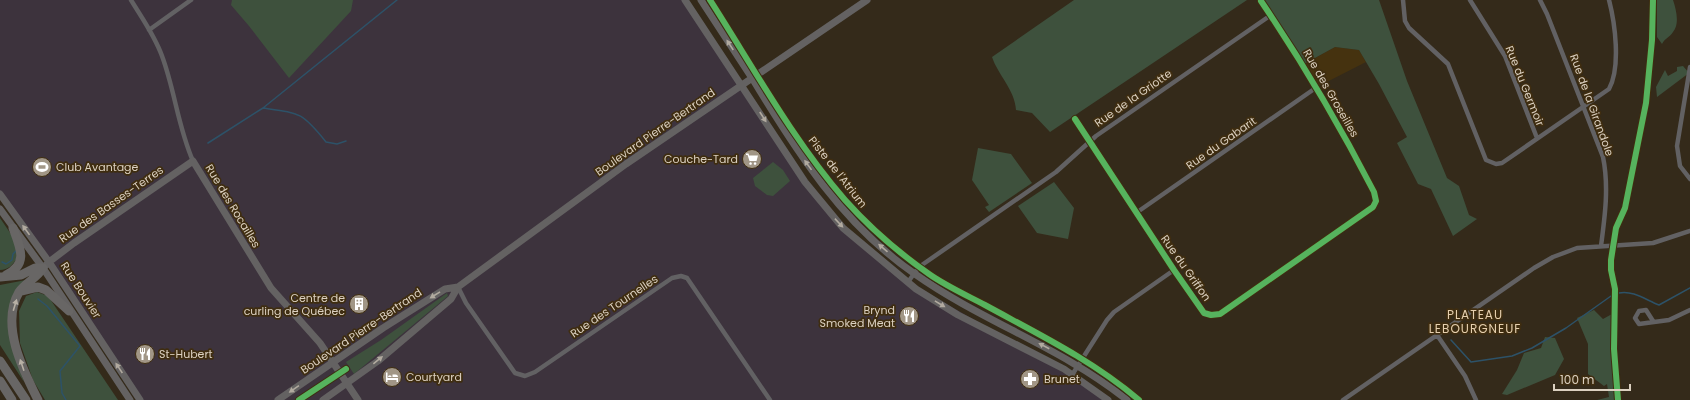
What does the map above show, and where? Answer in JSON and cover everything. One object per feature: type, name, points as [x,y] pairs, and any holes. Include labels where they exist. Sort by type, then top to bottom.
[{"type":"highway","points":[[1,277],[14,270],[21,258],[21,253],[13,228]]},
{"type":"highway","points":[[1,277],[21,275],[35,268],[46,265]]},
{"type":"highway","points":[[38,400],[27,378],[15,346],[12,329],[13,312],[20,292],[38,276],[46,265]]},
{"type":"highway","points":[[20,292],[38,287],[42,288],[52,294],[69,310]]},
{"type":"highway","points":[[0,362],[26,400]]},
{"type":"highway","points":[[0,381],[12,400]]},
{"type":"main road","points":[[685,0],[805,182],[828,211],[861,244],[908,282],[958,314],[1072,375],[1108,400]]},
{"type":"main road","points":[[701,0],[795,147],[825,188],[861,228],[913,273],[962,303],[1078,365],[1127,400]]},
{"type":"main road","name":"Boulevard Pierre-Bertrand","points":[[323,400],[378,361],[451,299],[458,287],[626,164],[867,0]]},
{"type":"main road","name":"Rue des Basses-Terres","points":[[46,265],[194,161]]},
{"type":"main road","name":"Rue des Rocailles","points":[[194,161],[271,288],[320,343],[358,400]]},
{"type":"main road","name":"Rue Bouvier","points":[[0,194],[46,265],[140,400]]},
{"type":"main road","name":"Rue Bouvier","points":[[0,210],[13,228],[46,265],[69,310],[130,400]]},
{"type":"main road","name":"Boulevard Pierre-Bertrand","points":[[278,400],[333,362],[445,289],[458,287]]},
{"type":"street","name":"Rue des Rocailles","points":[[131,0],[162,55],[170,81],[180,125],[194,161]]},
{"type":"street","points":[[149,30],[191,0]]},
{"type":"street","points":[[1403,0],[1405,21],[1412,32],[1448,64],[1486,160],[1496,164],[1502,163],[1607,91],[1611,85],[1616,38],[1609,0]]},
{"type":"street","name":"Rue du Germoir","points":[[1470,0],[1505,56],[1537,138]]},
{"type":"street","name":"Rue de la Girandole","points":[[1540,0],[1548,14],[1603,157],[1607,195],[1601,246]]},
{"type":"street","name":"Rue des Groseilles","points":[[1261,1],[1317,87],[1362,168],[1374,192],[1376,201]]},
{"type":"street","name":"Rue de la Griotte","points":[[908,282],[919,266],[1056,172],[1090,141],[1271,15]]},
{"type":"street","points":[[1690,67],[1688,98],[1677,146],[1677,156],[1680,166],[1690,179]]},
{"type":"street","name":"Rue du Gabarit","points":[[1136,213],[1317,87]]},
{"type":"street","name":"Rue du Griffon","points":[[1075,119],[1136,213],[1204,313],[1216,315],[1373,207],[1376,201]]},
{"type":"street","points":[[1343,400],[1548,259],[1577,248],[1653,243],[1690,231]]},
{"type":"street","points":[[1072,375],[1107,320],[1114,312],[1174,270]]},
{"type":"street","name":"Rue des Tournelles","points":[[458,287],[465,301],[515,373],[525,376],[535,372],[672,278],[681,276],[687,278],[770,400]]},
{"type":"street","points":[[1652,321],[1669,320],[1690,310]]},
{"type":"street","points":[[1437,334],[1465,376],[1476,400]]},
{"type":"shaded area","points":[[0,0],[685,0],[828,211],[908,282],[1022,347],[1108,400],[141,400],[0,194]]},
{"type":"shaded area","points":[[1335,47],[1359,50],[1366,62],[1317,87],[1304,64]]},
{"type":"green space","points":[[232,0],[353,0],[351,11],[289,78],[231,5]]},
{"type":"green space","points":[[1074,0],[1247,0],[1050,132],[1032,113],[1016,110],[1010,89],[992,57]]},
{"type":"green space","points":[[1263,0],[1379,0],[1407,81],[1447,178],[1459,186],[1469,215],[1477,219],[1453,236],[1431,189],[1418,184],[1397,143],[1407,137],[1359,50],[1335,47],[1304,64]]},
{"type":"green space","points":[[1657,0],[1673,0],[1677,16],[1675,29],[1662,44],[1657,37]]},
{"type":"green space","points":[[1683,66],[1689,73],[1657,97],[1656,87],[1665,70],[1668,76],[1677,71],[1677,67]]},
{"type":"green space","points":[[978,148],[1011,154],[1032,183],[989,212],[985,207],[989,205],[972,180]]},
{"type":"green space","points":[[773,162],[783,170],[790,181],[773,196],[767,195],[755,186],[753,178]]},
{"type":"green space","points":[[1054,182],[1074,208],[1068,239],[1037,233],[1018,206]]},
{"type":"green space","points":[[0,218],[15,240],[17,258],[10,267],[0,270]]},
{"type":"green space","points":[[26,280],[18,290],[13,302],[11,315],[13,342],[24,382],[0,345],[0,285]]},
{"type":"green space","points":[[37,292],[48,296],[118,400],[45,400],[33,380],[20,343],[19,311],[26,296]]},
{"type":"green space","points":[[447,293],[448,296],[354,374],[346,362],[381,340]]},
{"type":"green space","points":[[1594,310],[1603,319],[1612,314],[1616,400],[1597,400],[1609,397],[1607,384],[1604,386],[1588,374],[1588,344],[1577,318]]},
{"type":"green space","points":[[1545,337],[1555,338],[1564,359],[1555,375],[1507,395],[1502,394],[1517,370],[1524,353],[1541,348]]},
{"type":"waterway","points":[[208,143],[263,108],[397,0]]},
{"type":"waterway","points":[[263,108],[293,113],[305,119],[326,142],[337,144],[346,141]]},
{"type":"waterway","points":[[2,262],[6,264],[12,260],[13,254],[17,250]]},
{"type":"waterway","points":[[1619,293],[1624,292],[1634,294],[1659,305],[1690,288]]},
{"type":"waterway","points":[[1451,340],[1471,362],[1512,356],[1532,348],[1566,328],[1611,296]]},
{"type":"waterway","points":[[38,299],[47,306],[80,346],[60,371],[62,393],[66,400]]},
{"type":"cycle path","name":"Piste de l'Atrium","points":[[710,0],[774,103],[808,153],[845,200],[885,240],[907,258],[936,278],[1045,337],[1084,360],[1103,372],[1139,400]]},
{"type":"cycle path","points":[[1618,400],[1614,349],[1615,289],[1611,270],[1611,260],[1616,228],[1625,208],[1646,103],[1652,40],[1653,0]]},
{"type":"cycle path","points":[[1075,119],[1204,313],[1211,315],[1220,314],[1373,207],[1376,201],[1374,192],[1348,143],[1292,48],[1261,1]]},
{"type":"cycle path","points":[[299,400],[346,369]]},
{"type":"place","name":"Couche-Tard","points":[[752,159]]},
{"type":"place","name":"Club Avantage","points":[[42,167]]},
{"type":"place","name":"Centre de curling de Québec","points":[[359,304]]},
{"type":"place","name":"Brynd Smoked Meat","points":[[909,316]]},
{"type":"place","name":"St-Hubert","points":[[145,354]]},
{"type":"place","name":"Courtyard","points":[[392,377]]},
{"type":"place","name":"Brunet","points":[[1030,379]]},
{"type":"district","name":"PLATEAU LEBOURGNEUF","points":[[1475,322]]}]
